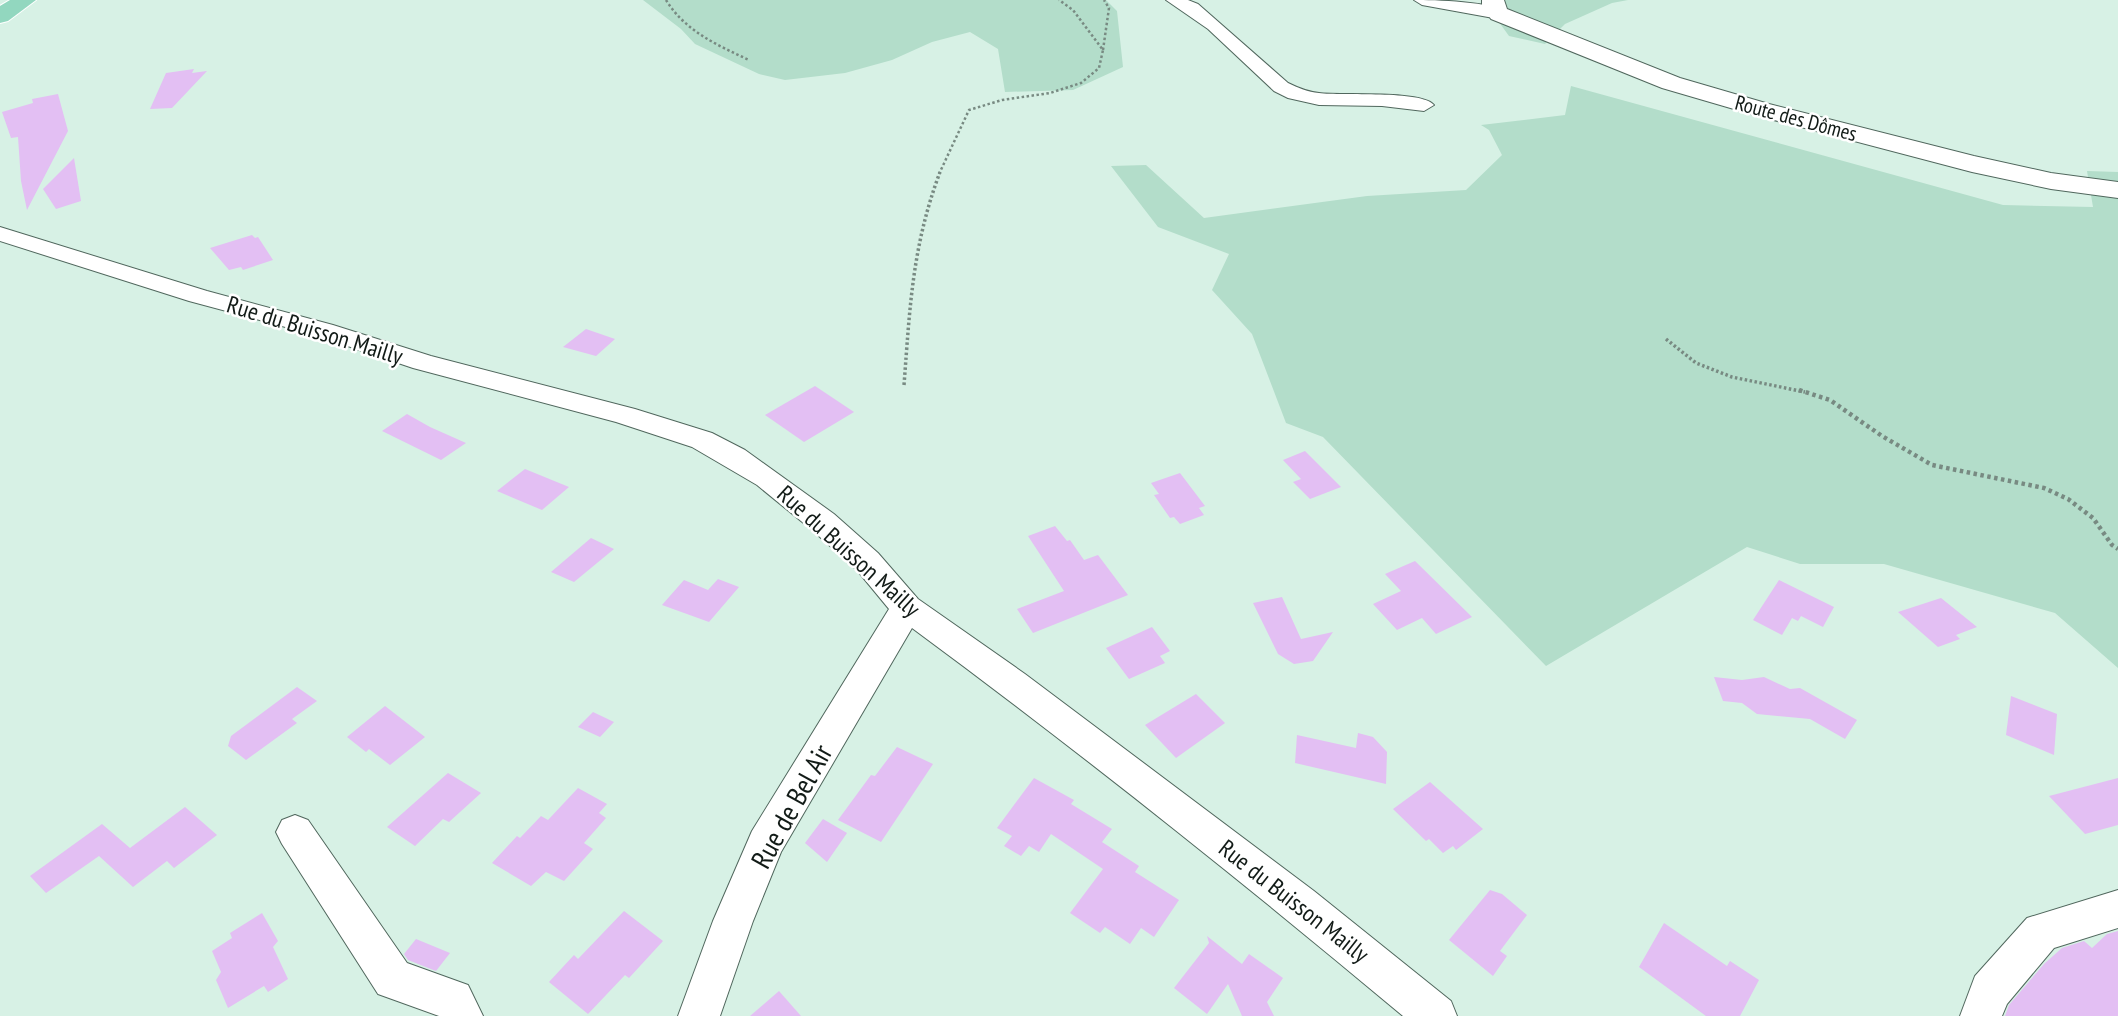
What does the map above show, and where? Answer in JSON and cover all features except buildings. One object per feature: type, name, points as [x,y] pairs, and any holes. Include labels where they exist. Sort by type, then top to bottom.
[{"type":"main road","points":[[0,16],[25,0]]},
{"type":"street","points":[[1174,0],[1192,8],[1214,25],[1281,87],[1295,94],[1319,100],[1382,100],[1424,105]]},
{"type":"street","points":[[1422,0],[1496,7]]},
{"type":"street","name":"Route des Dômes","points":[[1496,7],[1671,83],[1972,164],[2051,181],[2118,190]]},
{"type":"street","name":"Rue du Buisson Mailly","points":[[0,234],[186,292],[324,330],[422,362],[625,415],[702,440],[766,478],[823,522],[867,561],[907,608],[1013,684],[1290,896],[1436,1016]]},
{"type":"street","name":"Rue de Bel Air","points":[[699,1016],[733,921],[766,843],[907,608]]},
{"type":"street","points":[[295,832],[393,979],[453,1000],[462,1016]]},
{"type":"street","points":[[1980,1016],[1990,990],[2041,932],[2118,909]]},
{"type":"path","points":[[666,0],[672,12],[697,33],[750,60]]},
{"type":"path","points":[[1059,0],[1073,10],[1103,50]]},
{"type":"path","points":[[904,385],[911,282],[927,207],[957,132],[969,110],[1002,100],[1050,93],[1081,83],[1099,68],[1109,8],[1104,0]]},
{"type":"path","points":[[1666,339],[1696,363],[1732,377],[1789,387],[1830,400],[1882,436],[1932,465],[2044,488],[2068,499],[2093,518],[2112,545],[2118,549]]},
{"type":"green space","points":[[643,0],[1106,0],[1117,11],[1123,67],[1073,90],[1005,92],[998,49],[970,32],[932,42],[892,60],[845,73],[785,80],[759,74],[695,44],[681,29]]},
{"type":"green space","points":[[1483,0],[1628,0],[1612,3],[1565,24],[1545,44],[1509,36]]},
{"type":"green space","points":[[1571,86],[2003,205],[2093,207],[2087,171],[2118,172],[2118,668],[2055,613],[1884,564],[1800,564],[1747,547],[1546,666],[1323,437],[1286,423],[1252,334],[1212,290],[1229,254],[1158,227],[1111,166],[1146,165],[1204,218],[1367,196],[1466,190],[1502,155],[1489,130],[1481,125],[1565,115]]}]
